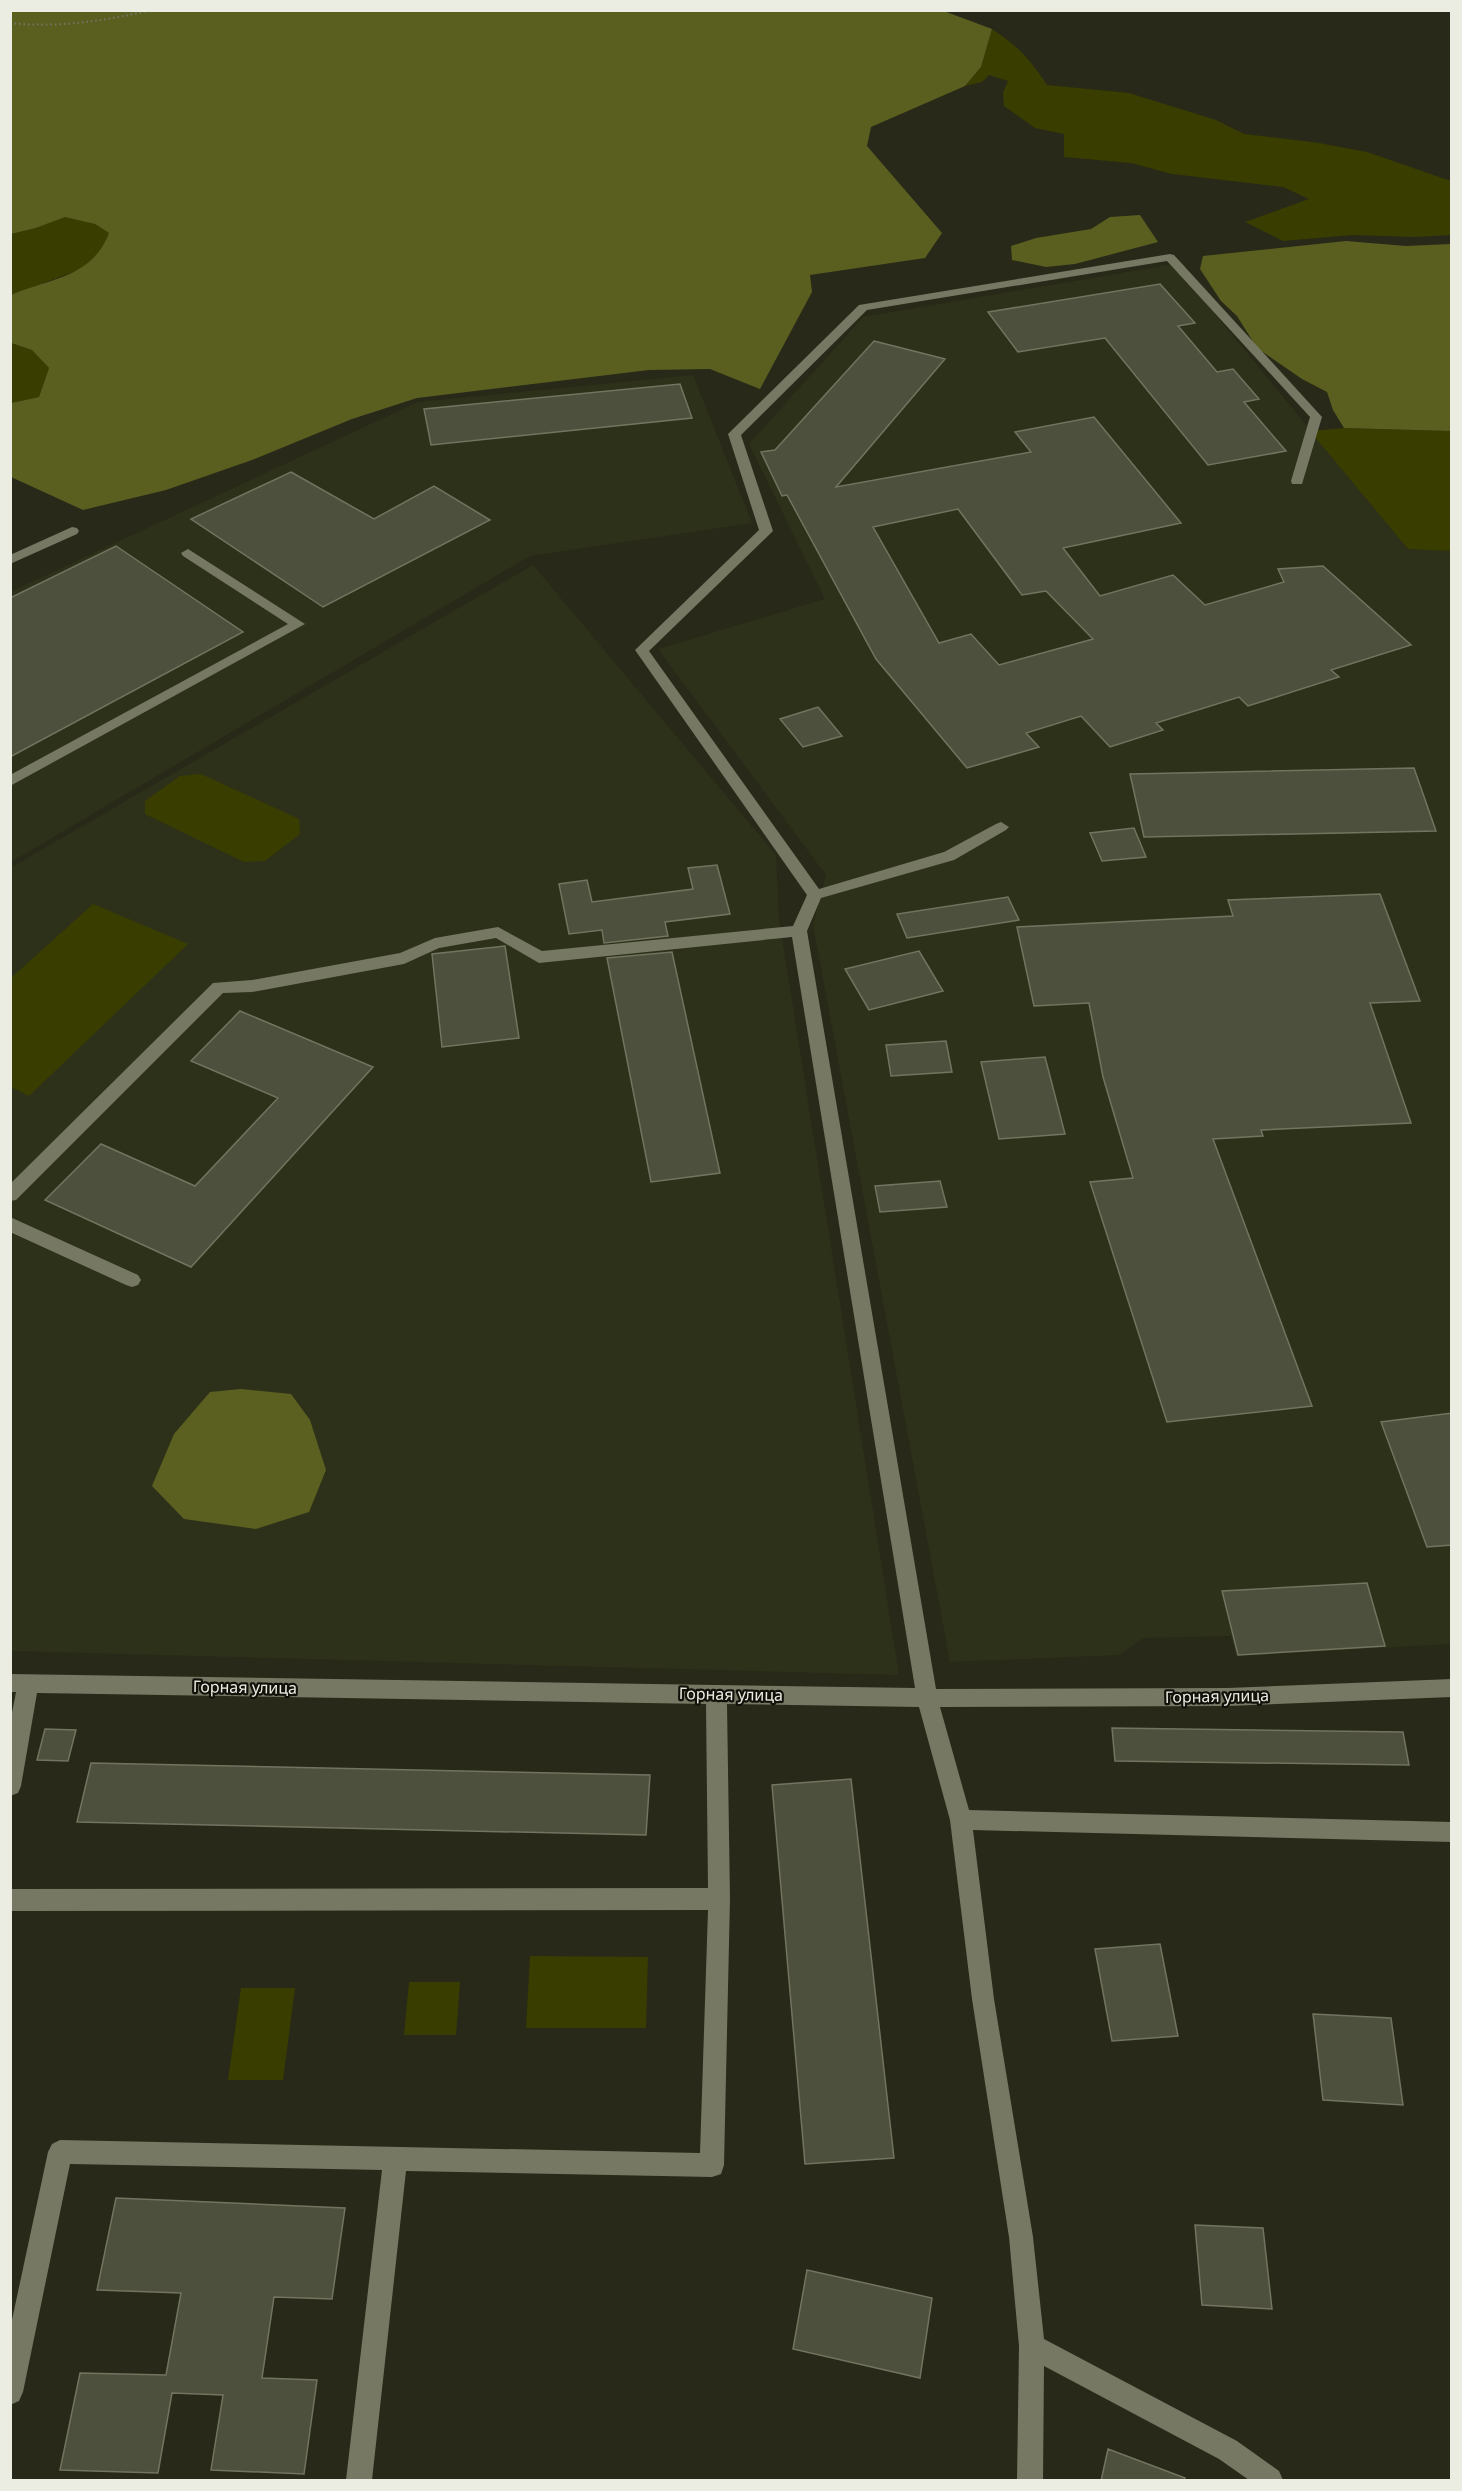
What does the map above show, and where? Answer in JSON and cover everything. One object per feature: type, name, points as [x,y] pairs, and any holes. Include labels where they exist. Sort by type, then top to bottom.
[{"type":"street","points":[[815,895],[642,650],[766,531],[734,434],[863,307],[1170,257],[1316,417],[1297,481]]},
{"type":"street","points":[[10,560],[72,531]]},
{"type":"street","points":[[10,781],[298,624],[188,553]]},
{"type":"street","points":[[815,895],[949,856],[1001,827]]},
{"type":"street","points":[[815,895],[800,931],[927,1698],[961,1820],[982,1999],[1021,2237],[1032,2346],[1030,2481]]},
{"type":"street","points":[[10,1195],[219,987],[252,986],[404,958],[435,943],[498,932],[539,957],[800,931]]},
{"type":"street","points":[[10,1224],[132,1280]]},
{"type":"street","points":[[10,1786],[20,1683]]},
{"type":"street","name":"Горная улица","points":[[20,1683],[927,1698],[1227,1697],[1452,1688]]},
{"type":"street","points":[[10,2392],[60,2152],[712,2165],[719,1899],[716,1694]]},
{"type":"street","points":[[961,1820],[1452,1832]]},
{"type":"street","points":[[10,1900],[719,1899]]},
{"type":"street","points":[[359,2481],[395,2159]]},
{"type":"street","points":[[1032,2346],[1228,2450],[1269,2481]]},
{"type":"path","points":[[10,23],[26,25],[114,19],[151,10]]},
{"type":"shaded area","points":[[941,10],[992,29],[981,67],[965,86],[871,127],[867,146],[942,233],[925,258],[810,275],[812,292],[760,389],[710,369],[649,370],[417,398],[352,419],[252,460],[166,490],[83,510],[11,477],[11,403],[39,397],[49,368],[32,350],[11,343],[11,295],[55,280],[81,268],[102,248],[109,233],[95,224],[65,217],[11,234],[11,11]]},
{"type":"shaded area","points":[[992,29],[1023,54],[1047,85],[1129,93],[1216,120],[1244,134],[1319,143],[1367,152],[1451,181],[1451,235],[1414,237],[1353,235],[1283,241],[1245,222],[1309,199],[1283,187],[1172,174],[1131,163],[1064,157],[1064,134],[1035,128],[1004,106],[1003,93],[1008,81],[989,75],[982,82],[965,86],[981,67]]},
{"type":"shaded area","points":[[1140,215],[1158,242],[1075,264],[1046,267],[1012,260],[1011,246],[1036,238],[1091,229],[1110,217]]},
{"type":"shaded area","points":[[65,216],[95,224],[109,233],[102,250],[82,269],[11,295],[11,234],[36,228]]},
{"type":"shaded area","points":[[1346,241],[1406,246],[1451,244],[1451,431],[1344,428],[1333,410],[1327,392],[1302,379],[1257,348],[1237,316],[1221,301],[1200,269],[1203,256]]},
{"type":"shaded area","points":[[1174,264],[1408,549],[1451,551],[1451,1644],[1236,1656],[1231,1636],[1144,1638],[1119,1655],[950,1662],[813,925],[826,875],[658,649],[825,599],[749,444],[863,317]]},
{"type":"shaded area","points":[[10,343],[32,350],[49,368],[39,397],[11,403]]},
{"type":"shaded area","points":[[693,375],[752,523],[530,556],[11,862],[10,592],[418,402]]},
{"type":"shaded area","points":[[1344,428],[1451,431],[1451,551],[1408,549],[1310,431]]},
{"type":"shaded area","points":[[533,565],[776,855],[779,919],[899,1675],[11,1651],[10,868]]},
{"type":"shaded area","points":[[201,774],[299,819],[300,834],[265,861],[244,862],[145,814],[145,801],[180,776]]},
{"type":"shaded area","points":[[93,904],[188,944],[29,1096],[11,1087],[11,978]]},
{"type":"shaded area","points":[[241,1389],[291,1394],[310,1420],[326,1470],[309,1512],[256,1529],[184,1519],[152,1486],[174,1434],[210,1392]]},
{"type":"shaded area","points":[[530,1956],[648,1957],[646,2028],[526,2028]]},
{"type":"shaded area","points":[[409,1982],[460,1982],[456,2035],[404,2035]]},
{"type":"shaded area","points":[[241,1988],[295,1988],[283,2080],[228,2080]]},
{"type":"building","points":[[1160,284],[1195,323],[1178,326],[1217,372],[1233,369],[1259,399],[1244,402],[1286,451],[1208,465],[1105,338],[1018,352],[988,312]]},
{"type":"building","points":[[874,341],[945,359],[836,487],[1031,452],[1015,432],[1094,417],[1181,523],[1063,548],[1100,596],[1173,575],[1205,605],[1284,582],[1278,569],[1323,566],[1411,645],[1331,670],[1339,677],[1248,706],[1239,697],[1156,723],[1163,730],[1110,747],[1081,716],[1026,733],[1039,747],[967,768],[876,659],[787,495],[782,496],[761,452],[775,450]],"holes":[[[958,509],[1022,595],[1046,591],[1093,639],[999,665],[971,634],[939,643],[873,527]]]},
{"type":"building","points":[[680,384],[692,418],[431,445],[424,409]]},
{"type":"building","points":[[291,472],[374,519],[434,486],[490,520],[323,607],[191,519]]},
{"type":"building","points":[[116,546],[243,632],[10,757],[10,598]]},
{"type":"building","points":[[818,707],[842,736],[803,747],[780,719]]},
{"type":"building","points":[[1414,768],[1436,831],[1144,837],[1130,774]]},
{"type":"building","points":[[1134,828],[1146,857],[1102,861],[1090,833]]},
{"type":"building","points":[[717,865],[730,914],[665,922],[668,936],[604,943],[602,930],[569,934],[559,884],[587,880],[592,902],[693,889],[688,868]]},
{"type":"building","points":[[1380,894],[1420,1001],[1370,1003],[1411,1123],[1261,1130],[1263,1136],[1213,1139],[1312,1406],[1167,1422],[1090,1182],[1133,1178],[1103,1077],[1089,1003],[1034,1006],[1017,927],[1233,916],[1228,900]]},
{"type":"building","points":[[1008,897],[1019,920],[907,938],[897,914]]},
{"type":"building","points":[[505,946],[519,1038],[442,1047],[432,954]]},
{"type":"building","points":[[919,951],[943,991],[869,1010],[845,969]]},
{"type":"building","points":[[672,952],[720,1173],[651,1182],[607,958]]},
{"type":"building","points":[[240,1011],[373,1067],[191,1267],[45,1200],[101,1144],[195,1186],[278,1098],[191,1061]]},
{"type":"building","points":[[946,1041],[952,1072],[891,1076],[886,1045]]},
{"type":"building","points":[[1045,1057],[1065,1134],[999,1139],[981,1062]]},
{"type":"building","points":[[940,1181],[947,1207],[880,1212],[875,1186]]},
{"type":"building","points":[[1452,1413],[1452,1545],[1427,1547],[1381,1422]]},
{"type":"building","points":[[1367,1583],[1385,1646],[1238,1655],[1222,1591]]},
{"type":"building","points":[[1112,1728],[1403,1732],[1409,1765],[1115,1761]]},
{"type":"building","points":[[45,1729],[76,1730],[68,1761],[37,1760]]},
{"type":"building","points":[[91,1763],[650,1775],[646,1835],[77,1822]]},
{"type":"building","points":[[851,1779],[894,2158],[805,2164],[772,1785]]},
{"type":"building","points":[[1160,1944],[1178,2036],[1112,2041],[1095,1949]]},
{"type":"building","points":[[1313,2014],[1391,2018],[1403,2105],[1323,2100]]},
{"type":"building","points":[[116,2198],[345,2208],[332,2299],[274,2297],[262,2378],[317,2380],[304,2474],[211,2470],[223,2395],[172,2393],[158,2473],[60,2470],[80,2373],[166,2375],[181,2293],[97,2290]]},
{"type":"building","points":[[1195,2225],[1263,2228],[1272,2309],[1202,2305]]},
{"type":"building","points":[[807,2270],[932,2298],[920,2378],[793,2349]]},
{"type":"building","points":[[1108,2449],[1185,2478],[1184,2481],[1101,2481]]}]
